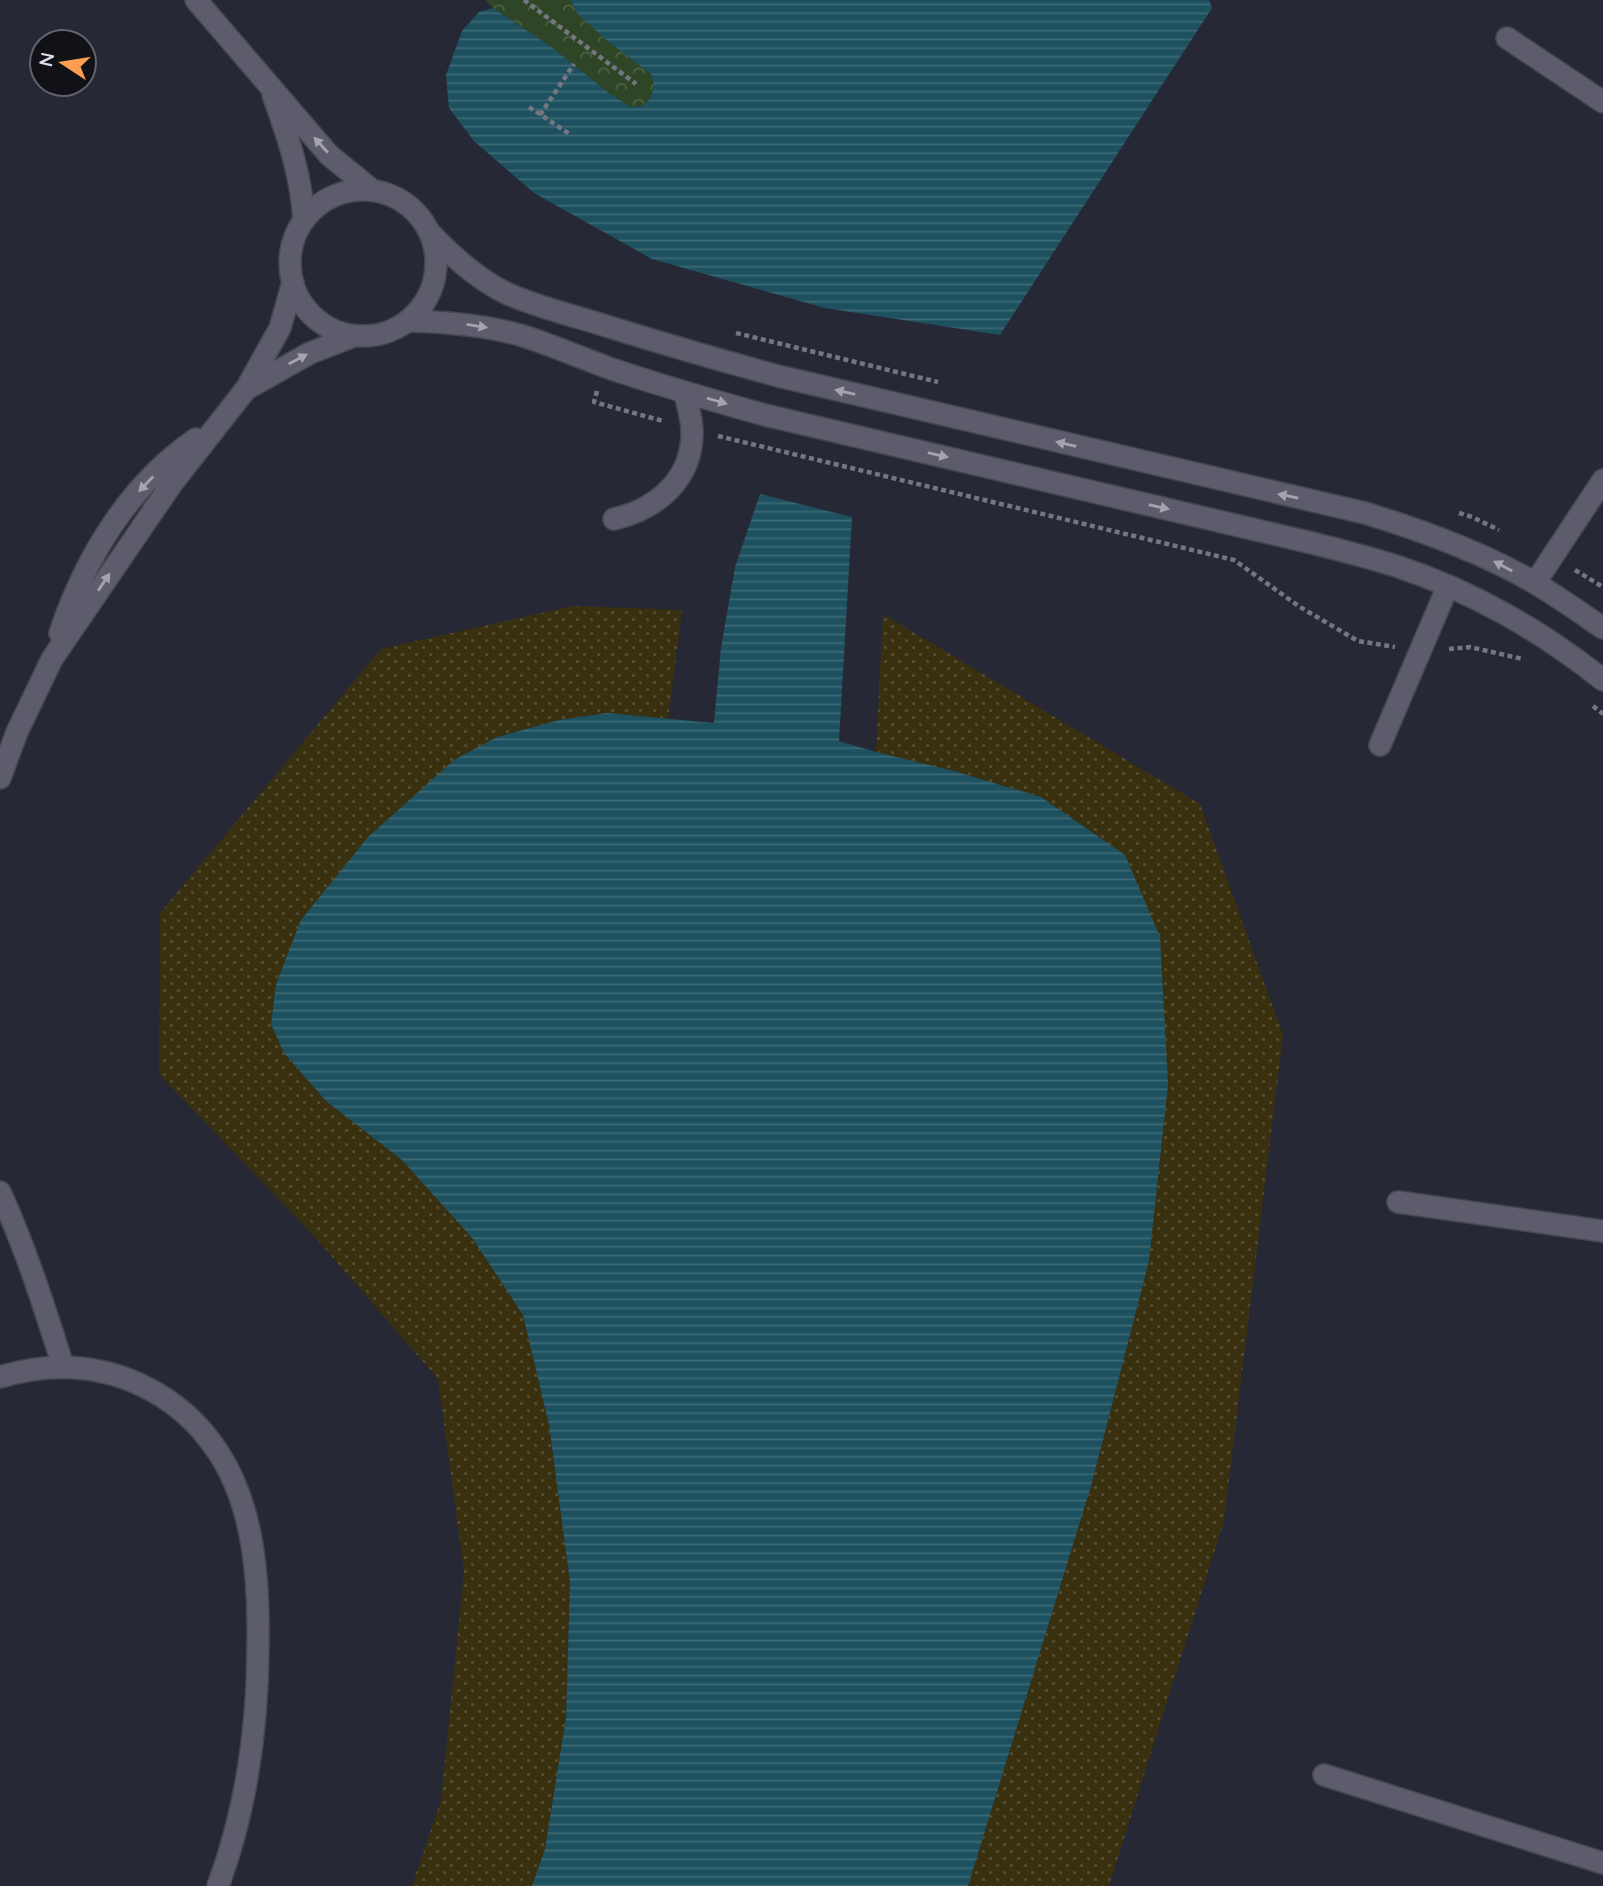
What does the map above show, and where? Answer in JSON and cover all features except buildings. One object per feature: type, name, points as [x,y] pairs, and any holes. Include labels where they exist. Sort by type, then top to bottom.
[{"type":"street","points":[[197,0],[330,155],[372,190]]},
{"type":"street","points":[[1507,38],[1603,102]]},
{"type":"street","points":[[270,86],[296,165],[304,220]]},
{"type":"street","points":[[372,190],[407,204],[420,217],[436,252],[436,272],[422,307],[409,321],[374,336],[355,336],[336,332],[306,309],[293,282],[290,255],[295,236],[304,220],[318,206],[334,195],[372,190]]},
{"type":"street","points":[[430,234],[478,276],[505,292],[534,304],[698,354],[778,376],[1365,513],[1409,526],[1452,542],[1535,583],[1603,628]]},
{"type":"street","points":[[0,778],[17,733],[52,659],[77,589],[102,540],[141,488],[190,443],[217,425],[246,389],[280,328],[293,282]]},
{"type":"street","points":[[409,321],[446,322],[519,335],[685,393],[765,415],[1398,566],[1448,586],[1512,618],[1575,658],[1603,680]]},
{"type":"street","points":[[246,389],[310,353],[355,336]]},
{"type":"street","points":[[614,519],[632,515],[664,496],[685,466],[691,448],[692,429],[685,393]]},
{"type":"street","points":[[1535,583],[1603,480]]},
{"type":"street","points":[[1380,745],[1448,586]]},
{"type":"street","points":[[0,1192],[36,1279],[63,1366]]},
{"type":"street","points":[[1398,1202],[1603,1231]]},
{"type":"street","points":[[0,1377],[32,1369],[63,1366],[94,1369],[124,1377],[152,1390],[178,1407],[201,1429],[219,1454],[233,1481],[252,1545],[258,1597],[257,1704],[251,1759],[240,1812],[218,1886]]},
{"type":"street","points":[[1324,1775],[1603,1863]]},
{"type":"path","points":[[524,0],[636,84]]},
{"type":"path","points":[[540,115],[574,64]]},
{"type":"path","points":[[529,107],[570,135]]},
{"type":"path","points":[[604,366],[594,402],[692,429],[1234,560],[1300,607],[1358,640],[1421,651],[1469,647],[1527,660]]},
{"type":"path","points":[[1592,705],[1603,714]]},
{"type":"sand","points":[[573,606],[682,610],[668,719],[607,713],[559,720],[497,737],[276,984],[271,1023],[284,1053],[326,1101],[402,1160],[473,1239],[523,1315],[549,1425],[570,1582],[566,1718],[545,1849],[532,1886],[412,1886],[441,1800],[464,1572],[438,1379],[314,1236],[159,1074],[160,913],[381,649]]},
{"type":"sand","points":[[883,614],[1200,804],[1283,1035],[1224,1521],[1109,1886],[968,1886],[1091,1486],[1149,1261],[1125,855],[1041,797],[954,771],[876,752]]},
{"type":"green space","points":[[486,0],[571,0],[577,13],[605,39],[651,74],[654,86],[650,99],[642,106],[631,107],[609,93],[553,48],[493,8]]},
{"type":"water","points":[[571,0],[1209,0],[1212,8],[1000,335],[825,308],[652,259],[534,193],[474,141],[449,108],[446,75],[462,31],[479,12],[493,8],[553,48],[609,93],[631,107],[642,106],[650,99],[654,86],[651,74],[605,39],[577,13]]},
{"type":"water","points":[[760,494],[852,517],[839,741],[1041,797],[1125,855],[1160,937],[1168,1084],[1149,1261],[1091,1486],[968,1886],[532,1886],[545,1849],[566,1718],[570,1582],[549,1425],[523,1315],[473,1239],[402,1160],[326,1101],[284,1053],[271,1024],[276,984],[301,920],[368,837],[454,760],[497,737],[559,720],[607,713],[714,723],[721,648],[735,567]]}]
